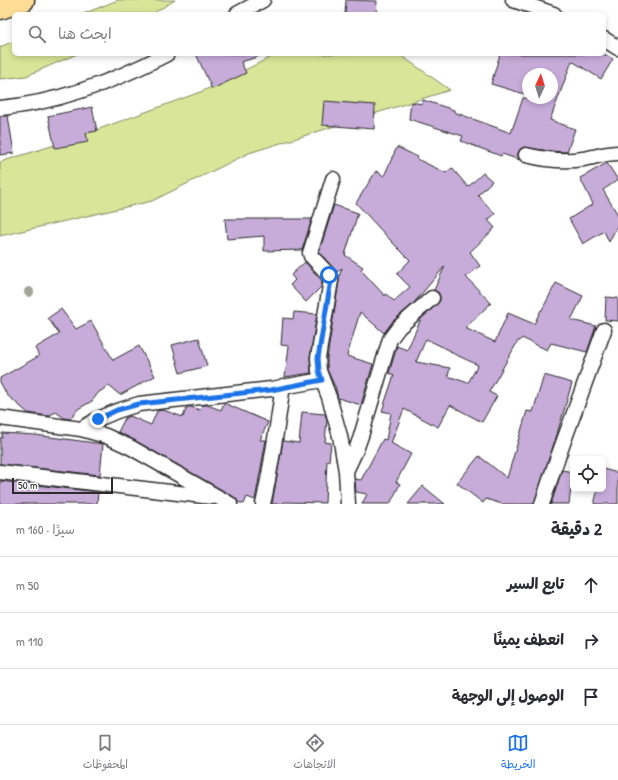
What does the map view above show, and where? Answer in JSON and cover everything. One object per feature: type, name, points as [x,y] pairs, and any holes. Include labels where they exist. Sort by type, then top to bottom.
[{"type":"main road","points":[[0,8],[23,0]]},
{"type":"street","points":[[241,12],[263,0]]},
{"type":"street","points":[[513,0],[548,12]]},
{"type":"street","points":[[606,40],[618,48]]},
{"type":"street","points":[[0,108],[33,104],[77,92],[163,56]]},
{"type":"street","points":[[526,156],[545,160],[564,161],[584,159],[606,153],[618,153]]},
{"type":"street","points":[[333,179],[310,253],[311,256],[329,275],[331,280],[318,358],[319,371],[335,413],[340,436],[346,471],[348,504]]},
{"type":"street","points":[[346,471],[363,430],[390,338],[399,327],[432,298]]},
{"type":"street","points":[[542,504],[604,330]]},
{"type":"street","points":[[81,429],[117,410],[139,404],[271,390],[283,386],[322,380]]},
{"type":"street","points":[[263,504],[269,479],[283,386]]},
{"type":"street","points":[[0,418],[81,429],[106,436],[130,447],[224,501]]},
{"type":"street","points":[[0,472],[224,501]]},
{"type":"green space","points":[[118,0],[175,0],[155,12],[88,12]]},
{"type":"green space","points":[[12,42],[12,56],[72,56],[26,76],[0,79],[0,47]]},
{"type":"green space","points":[[273,56],[402,56],[450,90],[249,153],[152,201],[0,236],[0,162],[58,144],[203,91]]},
{"type":"building","points":[[346,0],[377,1],[376,12],[345,12]]},
{"type":"building","points":[[606,55],[613,59],[601,79],[572,61],[558,99],[558,68],[522,68],[522,93],[491,84],[499,56]]},
{"type":"building","points":[[197,56],[260,56],[241,62],[246,73],[212,89]]},
{"type":"building","points":[[423,100],[454,110],[454,112],[511,133],[522,101],[522,104],[556,104],[550,120],[575,129],[567,152],[524,147],[520,149],[518,153],[520,160],[502,154],[501,156],[461,141],[463,136],[409,119],[411,102],[422,104]]},
{"type":"building","points":[[324,101],[375,105],[374,129],[322,125]]},
{"type":"building","points":[[92,107],[97,131],[86,133],[88,142],[55,148],[48,116]]},
{"type":"building","points":[[0,116],[8,116],[14,153],[0,155]]},
{"type":"building","points":[[397,147],[418,157],[417,159],[446,173],[452,168],[468,187],[483,173],[492,181],[478,195],[495,214],[488,220],[495,228],[470,252],[480,266],[466,277],[491,303],[465,328],[495,342],[508,313],[534,324],[556,283],[583,296],[571,320],[596,326],[587,352],[551,343],[547,350],[522,338],[518,341],[489,392],[497,396],[482,422],[450,405],[438,427],[404,409],[391,443],[411,454],[396,482],[400,484],[390,504],[362,504],[367,494],[356,492],[355,479],[361,480],[383,439],[386,440],[391,413],[382,411],[394,375],[389,373],[397,346],[407,350],[421,319],[440,301],[439,293],[434,290],[445,266],[413,304],[393,321],[384,333],[360,312],[347,356],[373,364],[361,405],[338,398],[335,386],[327,369],[327,358],[339,277],[342,268],[337,272],[319,252],[334,205],[358,213],[345,255],[363,267],[361,270],[385,296],[386,294],[394,301],[410,287],[397,274],[410,260],[356,203],[376,171],[384,176]],"holes":[[[426,339],[451,351],[450,352],[478,365],[468,383],[448,376],[450,368],[416,362]]]},
{"type":"building","points":[[607,163],[618,180],[603,190],[618,215],[618,224],[609,242],[604,231],[583,244],[569,219],[593,204],[580,178]]},
{"type":"building","points":[[225,219],[312,219],[302,250],[264,251],[264,236],[227,239]]},
{"type":"building","points":[[305,262],[322,281],[321,287],[306,302],[290,285],[295,280],[291,275]]},
{"type":"building","points":[[606,297],[618,298],[618,321],[605,320]]},
{"type":"building","points":[[61,309],[76,329],[91,321],[113,360],[139,346],[155,376],[120,395],[109,386],[99,392],[92,401],[78,409],[70,419],[64,418],[56,412],[48,416],[28,413],[7,395],[0,382],[0,378],[39,356],[35,348],[59,334],[48,318]]},
{"type":"building","points":[[294,312],[317,314],[310,357],[311,373],[285,377],[289,346],[281,345],[283,318],[293,319]]},
{"type":"building","points":[[199,338],[207,366],[180,373],[172,345]]},
{"type":"building","points":[[544,375],[572,383],[534,504],[502,504],[486,499],[483,503],[457,483],[479,456],[507,478],[527,411],[533,412]]},
{"type":"building","points":[[224,403],[268,422],[260,440],[266,440],[255,500],[247,497],[244,504],[238,502],[234,497],[118,432],[125,418],[130,416],[151,425],[157,411],[163,410],[183,417],[187,407],[200,410],[202,405],[207,405],[221,410]]},
{"type":"building","points":[[302,412],[325,414],[327,420],[325,442],[331,443],[329,461],[327,461],[325,503],[284,502],[283,504],[272,504],[283,441],[299,443]]},
{"type":"building","points":[[2,433],[35,435],[103,444],[100,475],[0,464],[0,438],[2,438]]},
{"type":"building","points":[[562,470],[570,471],[569,504],[551,504]]},
{"type":"building","points":[[606,470],[618,473],[618,504],[594,504],[597,492],[606,492]]},
{"type":"building","points":[[0,481],[98,492],[97,504],[0,504]]},
{"type":"building","points":[[423,486],[445,504],[408,504]]},
{"type":"route","points":[[98,419],[117,410],[139,404],[271,390],[283,386],[322,380],[319,371],[318,358],[331,280],[329,275]]}]
